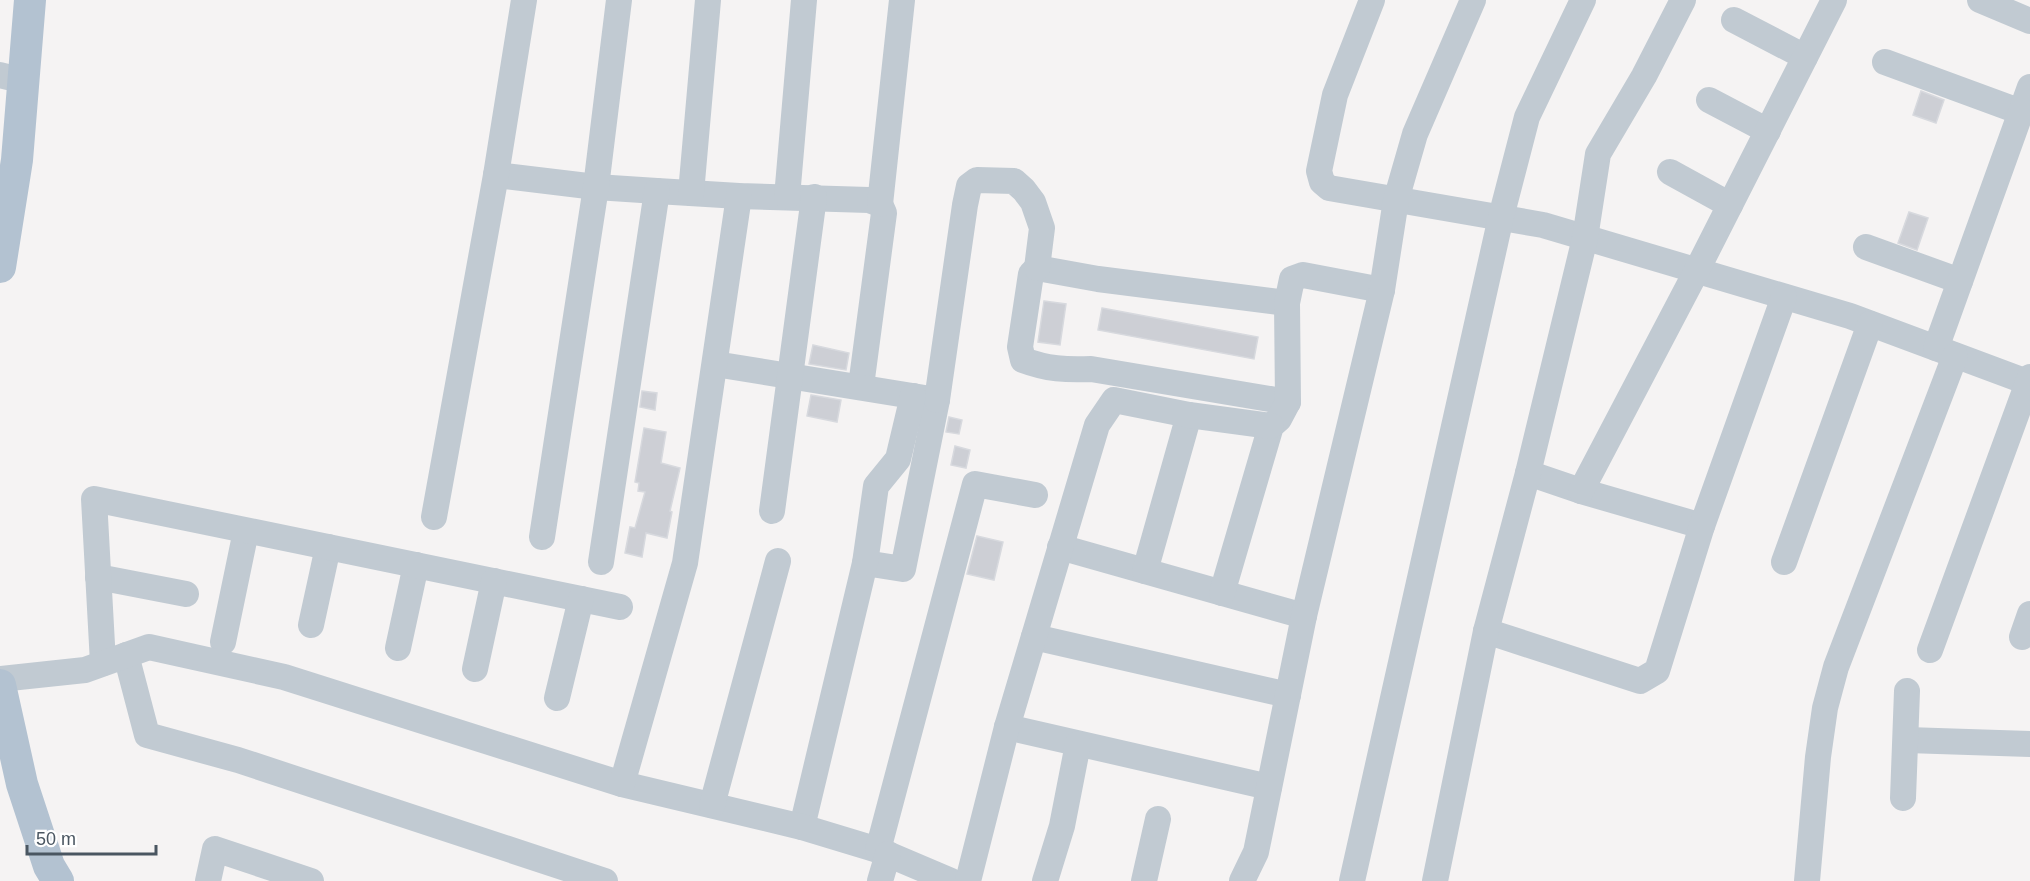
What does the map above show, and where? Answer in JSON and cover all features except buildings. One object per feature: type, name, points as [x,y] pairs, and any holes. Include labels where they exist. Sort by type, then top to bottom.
[{"type":"main road","points":[[0,267],[4,220],[17,160],[12,78],[30,0]]},
{"type":"main road","points":[[0,685],[22,784],[49,866],[58,881]]},
{"type":"street","points":[[434,517],[496,175],[524,0]]},
{"type":"street","points":[[542,537],[596,187],[619,0]]},
{"type":"street","points":[[691,193],[708,0]]},
{"type":"street","points":[[787,196],[804,0]]},
{"type":"street","points":[[861,386],[884,213],[880,204],[902,0]]},
{"type":"street","points":[[1372,0],[1335,95],[1319,171],[1322,182],[1329,188],[1543,225],[1850,316],[2029,381],[1930,650]]},
{"type":"street","points":[[1242,881],[1256,852],[1304,616],[1382,290],[1396,200],[1415,134],[1473,0]]},
{"type":"street","points":[[1352,881],[1501,217],[1527,117],[1584,0]]},
{"type":"street","points":[[1434,881],[1486,631],[1585,238],[1598,154],[1644,76],[1683,0]]},
{"type":"street","points":[[1581,491],[1696,272],[1834,0]]},
{"type":"street","points":[[1980,0],[2030,21]]},
{"type":"street","points":[[1734,20],[1805,57]]},
{"type":"street","points":[[1885,62],[2021,112]]},
{"type":"street","points":[[1807,881],[1818,757],[1825,708],[1836,667],[1945,352],[1960,281],[2030,87]]},
{"type":"street","points":[[1709,100],[1767,131]]},
{"type":"street","points":[[1670,172],[1730,205]]},
{"type":"street","points":[[496,175],[596,187],[740,196],[869,200],[880,204]]},
{"type":"street","points":[[865,563],[903,569],[925,398],[969,186],[977,180],[1014,181],[1033,202],[1042,228],[1037,268],[1031,273],[1020,347],[1023,360],[1044,368],[1091,369],[1288,402]]},
{"type":"street","points":[[601,562],[657,191]]},
{"type":"street","points":[[622,784],[685,563],[740,196]]},
{"type":"street","points":[[772,511],[814,197]]},
{"type":"street","points":[[1866,248],[1960,281]]},
{"type":"street","points":[[1037,268],[1098,279],[1287,303]]},
{"type":"street","points":[[1222,593],[1271,426],[1279,419],[1288,402],[1287,303],[1292,279],[1303,275],[1382,290]]},
{"type":"street","points":[[1486,631],[1640,681],[1657,671],[1702,526],[1784,297]]},
{"type":"street","points":[[1784,562],[1870,324]]},
{"type":"street","points":[[715,364],[925,398]]},
{"type":"street","points":[[802,827],[865,563],[876,486],[898,459],[925,398]]},
{"type":"street","points":[[968,881],[1007,727],[1097,425],[1114,400],[1189,415],[1271,426]]},
{"type":"street","points":[[1145,571],[1189,415]]},
{"type":"street","points":[[1527,473],[1702,526]]},
{"type":"street","points":[[880,881],[883,852],[975,484],[1035,495]]},
{"type":"street","points":[[605,881],[238,760],[147,735],[115,659],[98,577],[94,499],[620,607]]},
{"type":"street","points":[[223,642],[246,531]]},
{"type":"street","points":[[311,625],[328,547]]},
{"type":"street","points":[[1060,547],[1304,616]]},
{"type":"street","points":[[712,805],[778,561]]},
{"type":"street","points":[[398,648],[417,565]]},
{"type":"street","points":[[98,577],[186,594]]},
{"type":"street","points":[[475,669],[494,581]]},
{"type":"street","points":[[557,698],[581,599]]},
{"type":"street","points":[[1034,636],[1288,695]]},
{"type":"street","points":[[0,678],[85,670],[148,647],[284,677],[622,784],[802,827],[883,852],[951,881]]},
{"type":"street","points":[[1903,798],[1907,740],[1907,691]]},
{"type":"street","points":[[1007,727],[1269,787]]},
{"type":"street","points":[[1907,740],[2030,744]]},
{"type":"street","points":[[1045,881],[1062,826],[1078,744]]},
{"type":"street","points":[[1144,881],[1158,819]]},
{"type":"street","points":[[208,881],[215,849],[301,879]]}]
